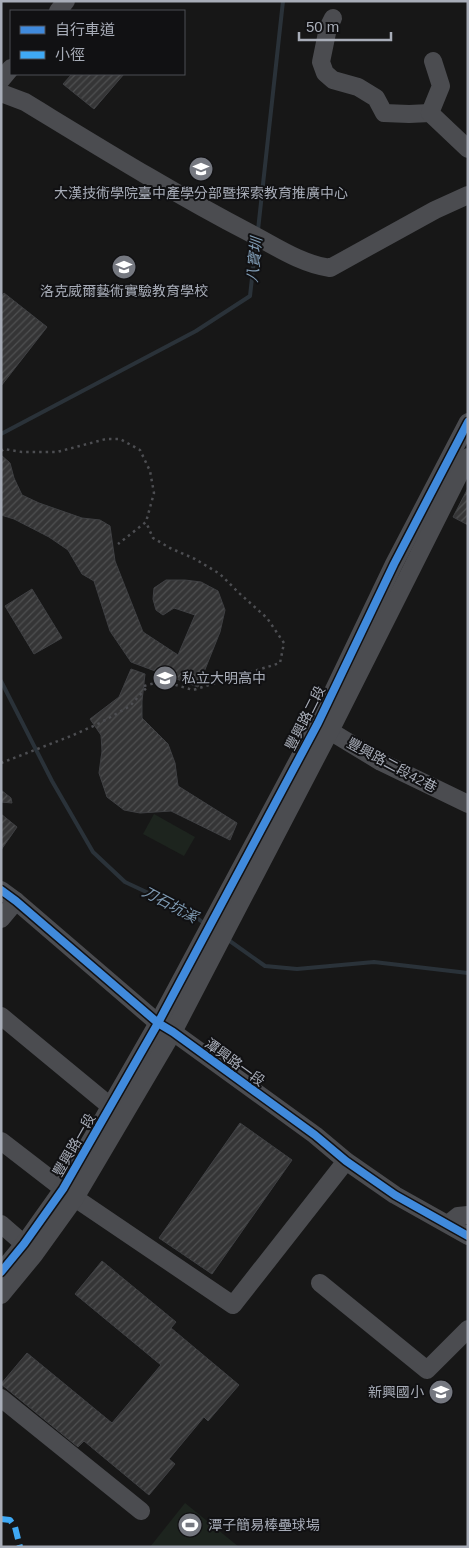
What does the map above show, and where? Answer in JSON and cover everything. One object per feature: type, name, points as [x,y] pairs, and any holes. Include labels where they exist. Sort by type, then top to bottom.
[{"type":"street","points":[[333,18],[328,28],[321,62],[325,73],[332,80],[358,87],[376,98],[384,113],[430,113],[468,149]]},
{"type":"street","points":[[430,113],[441,86],[433,62]]},
{"type":"street","points":[[1,80],[10,69]]},
{"type":"street","points":[[1,93],[25,102],[181,196],[319,267],[330,268],[435,210],[468,195]]},
{"type":"street","name":"豐興路二段","points":[[324,727],[394,564],[468,422]]},
{"type":"street","name":"豐興路二段","points":[[173,1032],[216,932],[468,457]]},
{"type":"street","name":"豐興路二段42巷","points":[[324,727],[381,762],[468,804]]},
{"type":"street","name":"潭興路一段","points":[[1,890],[158,1023],[315,1135],[346,1161],[395,1195],[468,1236]]},
{"type":"street","points":[[1,920],[16,901]]},
{"type":"street","name":"豐興路二段","points":[[158,1023],[216,932]]},
{"type":"street","points":[[1,1016],[110,1106],[127,1112]]},
{"type":"street","name":"豐興路一段","points":[[69,1193],[110,1106],[158,1023]]},
{"type":"street","name":"豐興路一段","points":[[1,1295],[29,1250],[127,1112],[173,1032]]},
{"type":"street","points":[[1,1141],[69,1193],[233,1305],[346,1161]]},
{"type":"street","points":[[448,1224],[458,1216],[468,1215]]},
{"type":"street","points":[[1,1224],[29,1250]]},
{"type":"street","name":"豐興路一段","points":[[1,1272],[29,1250]]},
{"type":"street","points":[[320,1283],[427,1370],[468,1329]]},
{"type":"street","points":[[1,1398],[141,1511]]},
{"type":"path","points":[[1,451],[4,449],[22,452],[57,452],[106,439],[120,440],[140,450],[150,471],[154,493],[146,522],[118,544]]},
{"type":"path","points":[[144,686],[162,681],[193,690],[280,663],[284,643],[267,618],[220,574],[153,538],[146,522]]},
{"type":"path","points":[[1,763],[100,723],[130,706],[149,684]]},
{"type":"shaded area","points":[[154,814],[195,837],[184,856],[143,834]]},
{"type":"shaded area","name":"潭子簡易棒壘球場","points":[[185,1503],[239,1547],[150,1547]]},
{"type":"building","points":[[71,75],[123,75],[94,109],[63,84]]},
{"type":"building","points":[[4,293],[47,327],[1,386],[1,297]]},
{"type":"building","points":[[1,455],[10,463],[14,478],[22,495],[82,518],[100,520],[110,526],[115,561],[143,632],[178,655],[195,615],[174,608],[163,615],[156,610],[153,599],[154,588],[166,580],[185,580],[201,582],[218,591],[225,610],[220,632],[198,687],[131,662],[110,631],[94,581],[82,574],[68,550],[49,537],[14,519],[1,515]]},
{"type":"building","points":[[468,488],[468,525],[453,517]]},
{"type":"building","points":[[32,589],[62,638],[34,654],[5,606]]},
{"type":"building","points":[[131,669],[145,674],[142,718],[168,744],[175,763],[178,786],[237,823],[230,840],[171,811],[140,813],[124,810],[107,797],[99,773],[102,751],[101,735],[90,719],[119,697]]},
{"type":"building","points":[[1,790],[11,798],[12,803],[1,802]]},
{"type":"building","points":[[1,814],[17,827],[1,850]]},
{"type":"building","points":[[240,1123],[292,1160],[212,1274],[159,1238]]},
{"type":"building","points":[[102,1261],[176,1322],[171,1328],[239,1385],[208,1421],[204,1417],[169,1459],[175,1464],[149,1495],[84,1441],[78,1447],[1,1384],[27,1353],[112,1423],[161,1365],[75,1294]]},
{"type":"waterway","name":"八寶圳","points":[[258,230],[283,1]]},
{"type":"waterway","name":"八寶圳","points":[[1,434],[196,331],[250,296],[256,242]]},
{"type":"waterway","name":"刀石坑溪","points":[[1,681],[52,781],[93,852],[125,882],[189,912],[205,924]]},
{"type":"waterway","name":"刀石坑溪","points":[[227,939],[265,966],[297,969],[374,962],[468,973]]},
{"type":"marked path","points":[[1,1519],[10,1520],[15,1527],[20,1547]]},
{"type":"cycle path","points":[[1,1272],[24,1244],[63,1189],[158,1023],[318,723],[394,564],[468,422]]},
{"type":"cycle path","points":[[1,890],[158,1023],[315,1135],[346,1161],[395,1195],[468,1236]]},
{"type":"place","name":"大漢技術學院臺中產學分部暨探索教育推廣中心","points":[[201,169]]},
{"type":"place","name":"洛克威爾藝術實驗教育學校","points":[[124,267]]},
{"type":"place","name":"私立大明高中","points":[[165,678]]},
{"type":"place","name":"新興國小","points":[[441,1392]]},
{"type":"place","name":"潭子簡易棒壘球場","points":[[190,1525]]}]
